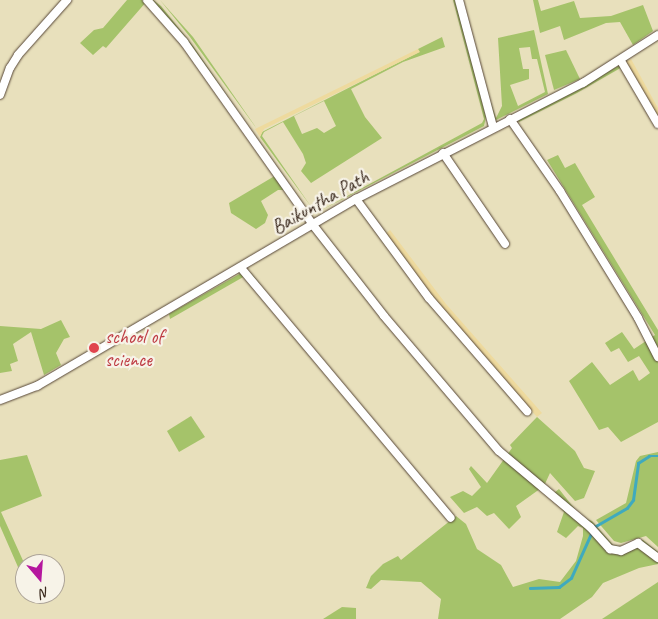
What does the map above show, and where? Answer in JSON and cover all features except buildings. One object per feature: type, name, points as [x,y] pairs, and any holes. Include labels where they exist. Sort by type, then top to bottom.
[{"type":"street","points":[[0,95],[10,68],[18,55],[67,0]]},
{"type":"street","points":[[147,0],[184,42],[313,225],[384,316],[499,452],[590,527],[596,536],[615,552],[638,543],[658,558]]},
{"type":"street","points":[[459,0],[493,127]]},
{"type":"street","name":"Baikuntha Path","points":[[0,400],[37,386],[356,199],[621,60],[658,35]]},
{"type":"street","points":[[621,60],[658,124]]},
{"type":"street","points":[[510,119],[560,191],[638,318],[658,357]]},
{"type":"street","points":[[443,153],[506,244]]},
{"type":"street","points":[[356,199],[413,278],[527,411]]},
{"type":"street","points":[[241,268],[451,518]]},
{"type":"green space","points":[[127,0],[153,0],[161,6],[193,46],[277,169],[288,190],[278,190],[261,201],[268,215],[265,223],[256,229],[231,213],[229,203],[278,174],[191,50],[147,1],[106,48],[103,46],[93,55],[80,43],[94,30],[103,28]]},
{"type":"green space","points":[[160,0],[193,37],[257,129],[190,37]]},
{"type":"green space","points":[[453,0],[456,0],[483,103],[486,117],[484,126],[316,213],[482,123],[484,119]]},
{"type":"green space","points":[[533,0],[538,0],[541,11],[574,1],[580,18],[611,16],[643,5],[653,31],[633,45],[620,22],[606,23],[564,40],[560,26],[540,33]]},
{"type":"green space","points":[[534,30],[548,94],[496,120],[493,118],[481,73],[496,118],[502,106],[498,38]],"holes":[[[530,47],[532,59],[537,59],[545,92],[518,106],[510,85],[529,79],[529,69],[523,69],[519,48]]]},
{"type":"green space","points":[[442,37],[445,47],[403,62],[351,89],[365,117],[382,138],[311,183],[301,171],[306,163],[303,154],[283,122],[264,132],[262,136],[312,208],[260,137],[262,132],[419,52],[418,49]],"holes":[[[324,101],[336,126],[324,133],[317,128],[302,134],[294,116]]]},
{"type":"green space","points":[[566,50],[580,79],[554,90],[545,55]]},
{"type":"green space","points":[[624,63],[624,66],[577,93],[519,122],[518,120]]},
{"type":"green space","points":[[558,155],[565,168],[575,163],[595,197],[582,205],[658,330],[658,422],[621,442],[608,427],[599,430],[569,381],[592,362],[610,385],[633,370],[639,381],[650,373],[639,356],[628,362],[619,348],[611,352],[605,343],[622,332],[634,349],[655,335],[547,160]]},
{"type":"green space","points":[[243,272],[251,273],[278,307],[245,276],[170,319],[169,314]]},
{"type":"green space","points":[[61,320],[70,337],[64,339],[56,353],[61,365],[44,375],[31,332],[13,344],[18,361],[10,364],[12,371],[0,373],[0,326],[41,329]]},
{"type":"green space","points":[[191,416],[205,437],[179,452],[167,431]]},
{"type":"green space","points":[[537,417],[575,451],[584,468],[595,471],[584,498],[575,501],[550,473],[544,486],[516,506],[521,517],[509,529],[494,513],[487,516],[477,507],[464,513],[450,497],[463,491],[472,496],[481,487],[469,469],[471,466],[487,483],[512,448],[510,445]]},
{"type":"green space","points":[[658,452],[658,547],[646,536],[621,543],[614,541],[596,520],[626,503],[636,461],[640,456]]},
{"type":"green space","points":[[27,455],[42,496],[1,512],[20,554],[15,554],[15,560],[0,526],[0,460]]},
{"type":"green space","points":[[559,489],[581,517],[592,521],[613,545],[622,547],[643,540],[658,552],[658,564],[639,568],[603,583],[592,597],[560,619],[438,619],[441,599],[421,582],[381,580],[371,589],[366,588],[371,576],[383,564],[398,556],[401,560],[456,516],[466,524],[477,549],[501,565],[513,587],[539,579],[560,582],[576,561],[583,536],[583,528],[578,526],[566,538],[557,532],[564,512],[550,496]]},
{"type":"green space","points":[[658,582],[658,619],[602,619]]},
{"type":"green space","points":[[342,607],[356,608],[356,619],[323,619]]},
{"type":"sand","points":[[418,49],[420,52],[264,129],[260,137],[255,129]]},
{"type":"sand","points":[[631,59],[658,108],[658,119],[624,63]]},
{"type":"sand","points":[[390,230],[446,304],[542,413],[537,417],[424,289],[385,234]]},
{"type":"waterway","points":[[530,588],[559,587],[571,578],[594,527],[627,508],[633,500],[638,463],[649,456],[658,456]]},
{"type":"place","name":"school of science","points":[[94,348]]}]
